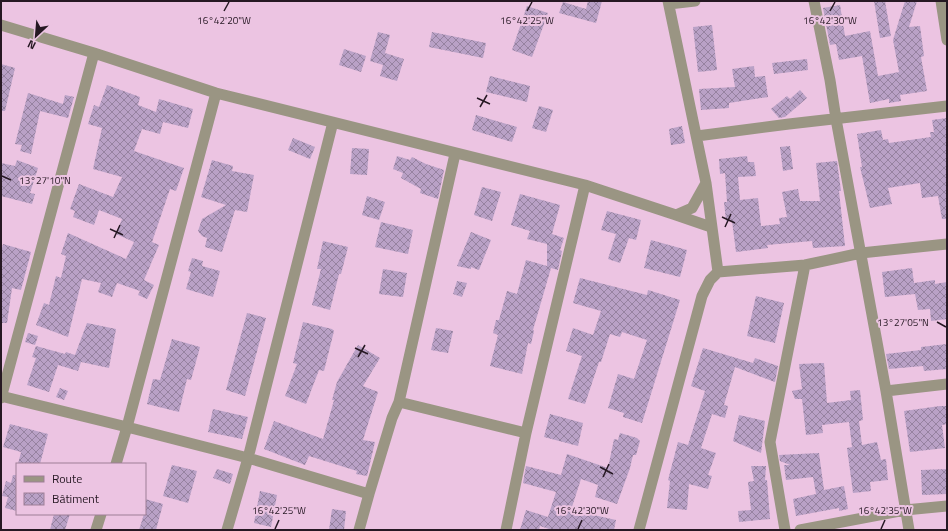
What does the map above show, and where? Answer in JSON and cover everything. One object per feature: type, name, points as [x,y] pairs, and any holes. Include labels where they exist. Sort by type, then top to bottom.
[{"type":"street","points":[[695,1],[669,3],[706,183],[718,272]]},
{"type":"street","points":[[814,1],[862,254],[886,391],[904,510],[909,530]]},
{"type":"street","points":[[941,1],[947,40]]},
{"type":"street","points":[[1,26],[94,53],[216,93],[455,154],[585,185],[711,227]]},
{"type":"street","points":[[94,53],[1,397],[248,458],[368,494]]},
{"type":"street","points":[[116,463],[216,93]]},
{"type":"street","points":[[697,136],[947,106]]},
{"type":"street","points":[[227,530],[248,458],[333,122]]},
{"type":"street","points":[[359,530],[368,494],[392,418],[399,402],[455,154]]},
{"type":"street","points":[[676,215],[692,208],[706,183]]},
{"type":"street","points":[[506,530],[526,433],[585,185]]},
{"type":"street","points":[[639,530],[702,296],[710,280],[718,272],[804,265],[862,254],[947,244]]},
{"type":"street","points":[[785,530],[770,442],[804,265]]},
{"type":"street","points":[[886,391],[947,384]]},
{"type":"street","points":[[399,402],[526,433]]},
{"type":"street","points":[[800,530],[904,510],[947,506]]},
{"type":"street","points":[[96,530],[101,515]]},
{"type":"building","points":[[588,1],[602,1],[596,23],[559,13],[563,2],[586,9]]},
{"type":"building","points":[[874,1],[885,1],[891,36],[880,38]]},
{"type":"building","points":[[905,1],[917,1],[909,27],[920,26],[924,56],[921,57],[927,91],[900,95],[901,101],[889,103],[889,99],[870,103],[862,56],[839,60],[836,44],[830,45],[823,8],[840,5],[845,36],[870,31],[878,76],[899,72],[893,40]]},
{"type":"building","points":[[527,6],[548,13],[532,57],[512,50]]},
{"type":"building","points":[[712,25],[717,70],[698,72],[693,27]]},
{"type":"building","points":[[378,32],[390,35],[385,53],[404,59],[397,81],[380,76],[383,65],[370,61]]},
{"type":"building","points":[[432,32],[486,43],[483,58],[429,47]]},
{"type":"building","points":[[344,49],[366,56],[361,72],[339,65]]},
{"type":"building","points":[[807,59],[808,70],[774,74],[772,63]]},
{"type":"building","points":[[1,64],[15,68],[5,111],[1,111]]},
{"type":"building","points":[[754,66],[755,77],[765,76],[768,97],[729,103],[729,108],[701,110],[699,89],[735,87],[732,69]]},
{"type":"building","points":[[490,76],[530,86],[527,102],[486,92]]},
{"type":"building","points":[[107,85],[140,97],[138,105],[156,112],[159,99],[193,109],[188,128],[163,122],[160,134],[142,129],[134,151],[184,168],[176,191],[170,189],[152,242],[159,245],[144,280],[154,285],[147,299],[138,295],[140,291],[117,283],[112,297],[98,292],[101,283],[82,279],[68,337],[36,325],[44,303],[49,305],[56,276],[61,278],[66,256],[61,254],[68,233],[126,259],[134,242],[116,234],[122,219],[99,210],[94,225],[73,217],[75,211],[70,209],[79,184],[113,197],[122,177],[93,169],[102,128],[88,124],[94,105],[99,107]]},
{"type":"building","points":[[800,90],[807,98],[785,117],[779,118],[771,109],[787,96],[790,99]]},
{"type":"building","points":[[28,93],[63,104],[65,95],[74,97],[68,118],[40,111],[31,154],[20,151],[22,145],[15,144]]},
{"type":"building","points":[[539,106],[553,110],[546,132],[532,128]]},
{"type":"building","points":[[476,115],[517,127],[512,142],[472,130]]},
{"type":"building","points":[[947,118],[947,219],[942,219],[938,196],[922,198],[920,183],[888,188],[892,204],[870,208],[860,167],[862,167],[857,134],[881,130],[883,140],[888,139],[889,143],[931,137],[930,132],[934,132],[932,120]]},
{"type":"building","points":[[682,126],[685,143],[671,145],[669,129]]},
{"type":"building","points":[[293,138],[315,147],[310,159],[288,150]]},
{"type":"building","points":[[790,146],[793,169],[783,171],[780,147]]},
{"type":"building","points":[[352,148],[369,149],[367,175],[350,174]]},
{"type":"building","points":[[397,156],[410,160],[412,157],[426,164],[444,170],[438,199],[420,193],[421,189],[401,178],[403,173],[393,169]]},
{"type":"building","points":[[747,156],[748,162],[754,162],[756,176],[738,177],[740,200],[758,198],[761,226],[780,224],[779,218],[787,217],[782,192],[798,189],[800,201],[820,201],[816,163],[837,161],[845,246],[813,248],[812,241],[767,245],[768,248],[736,252],[732,221],[726,221],[724,202],[727,202],[725,173],[720,174],[719,159]]},
{"type":"building","points":[[17,160],[38,168],[30,193],[35,194],[32,204],[1,196],[1,163],[15,166]]},
{"type":"building","points":[[212,160],[233,166],[232,171],[254,175],[247,212],[235,210],[222,252],[205,247],[207,238],[202,236],[198,231],[202,219],[226,205],[201,197]]},
{"type":"building","points":[[482,187],[501,192],[492,221],[474,215]]},
{"type":"building","points":[[520,194],[560,205],[552,234],[564,238],[560,250],[562,251],[558,270],[551,268],[533,330],[531,344],[528,343],[522,374],[490,366],[498,335],[493,333],[496,320],[499,320],[507,291],[517,294],[526,260],[547,266],[547,244],[527,239],[530,231],[511,225]]},
{"type":"building","points":[[367,196],[385,202],[379,220],[362,215]]},
{"type":"building","points":[[607,211],[641,220],[636,240],[629,238],[620,263],[608,259],[616,234],[601,230]]},
{"type":"building","points":[[381,222],[413,230],[408,254],[375,247]]},
{"type":"building","points":[[471,232],[491,240],[479,270],[471,267],[471,269],[457,266]]},
{"type":"building","points":[[651,240],[687,250],[680,277],[644,268]]},
{"type":"building","points":[[323,241],[348,247],[341,274],[339,274],[330,310],[312,305],[321,269],[317,269]]},
{"type":"building","points":[[3,244],[31,252],[21,290],[12,288],[7,323],[1,323],[1,252]]},
{"type":"building","points":[[192,258],[203,261],[202,266],[220,271],[213,297],[186,289],[191,272],[188,271]]},
{"type":"building","points":[[912,268],[914,283],[935,280],[935,284],[947,282],[947,319],[931,321],[930,309],[918,310],[915,294],[885,297],[882,272]]},
{"type":"building","points":[[383,269],[407,273],[403,297],[379,294]]},
{"type":"building","points":[[580,278],[647,295],[648,290],[680,300],[642,423],[623,417],[624,413],[608,408],[618,374],[634,379],[647,340],[622,332],[620,337],[610,334],[585,404],[568,399],[582,356],[566,351],[573,328],[593,335],[601,311],[573,303]]},
{"type":"building","points":[[457,281],[467,283],[462,297],[453,294]]},
{"type":"building","points":[[756,296],[784,303],[775,343],[747,336]]},
{"type":"building","points":[[247,313],[266,318],[245,396],[226,390]]},
{"type":"building","points":[[303,322],[332,329],[334,331],[324,371],[319,370],[306,404],[285,396],[297,364],[293,363]]},
{"type":"building","points":[[87,323],[116,329],[109,368],[81,362],[78,371],[58,365],[49,392],[27,385],[36,358],[32,357],[36,346],[65,354],[66,352],[75,355]]},
{"type":"building","points":[[436,328],[453,331],[448,353],[431,350]]},
{"type":"building","points":[[28,333],[38,336],[35,345],[25,342]]},
{"type":"building","points":[[172,339],[200,347],[191,380],[187,379],[179,412],[147,404],[153,379],[160,380]]},
{"type":"building","points":[[947,344],[947,369],[924,371],[923,366],[889,369],[886,354],[921,350],[921,347]]},
{"type":"building","points":[[358,345],[380,358],[363,386],[378,392],[363,440],[375,442],[367,476],[356,474],[357,471],[309,456],[305,465],[264,449],[274,421],[323,439],[334,400],[332,400],[337,382]]},
{"type":"building","points":[[703,348],[753,363],[755,358],[778,366],[775,382],[735,367],[724,405],[728,406],[725,418],[712,414],[701,448],[716,453],[708,475],[712,476],[708,489],[689,484],[687,510],[667,508],[670,481],[668,480],[678,442],[688,445],[705,391],[691,386]]},
{"type":"building","points":[[824,363],[827,403],[851,400],[850,391],[860,390],[863,420],[859,421],[862,445],[877,442],[881,460],[886,459],[888,480],[870,482],[871,491],[853,493],[847,448],[852,447],[849,422],[822,425],[823,433],[806,435],[802,399],[795,399],[792,391],[802,389],[799,364]]},
{"type":"building","points":[[60,388],[68,391],[64,400],[56,397]]},
{"type":"building","points":[[947,406],[947,424],[942,425],[945,448],[910,452],[904,411]]},
{"type":"building","points":[[213,409],[248,417],[242,439],[208,432]]},
{"type":"building","points":[[550,414],[583,423],[578,446],[544,437]]},
{"type":"building","points":[[739,415],[765,421],[761,453],[733,441]]},
{"type":"building","points":[[10,424],[48,434],[40,463],[18,463],[21,452],[3,447]]},
{"type":"building","points":[[620,433],[637,438],[640,441],[636,455],[633,455],[617,504],[595,497],[598,485],[581,479],[571,510],[616,520],[614,530],[552,530],[540,526],[539,530],[520,530],[526,510],[548,517],[556,492],[523,483],[526,466],[561,475],[567,454],[608,468],[614,439],[618,440]]},
{"type":"building","points":[[819,453],[824,490],[844,486],[848,509],[839,511],[839,508],[796,516],[793,499],[816,494],[813,477],[786,480],[784,465],[790,465],[780,461],[779,455]]},
{"type":"building","points":[[172,465],[197,471],[188,503],[163,496]]},
{"type":"building","points":[[751,466],[766,466],[765,480],[767,480],[770,519],[739,522],[738,511],[751,510],[748,482],[754,481]]},
{"type":"building","points":[[217,469],[233,474],[230,484],[213,478]]},
{"type":"building","points":[[947,469],[947,494],[922,495],[921,470]]},
{"type":"building","points":[[13,475],[16,475],[16,511],[5,508],[8,497],[2,496],[6,481],[11,483]]},
{"type":"building","points":[[260,491],[277,495],[271,527],[254,523]]},
{"type":"building","points":[[146,499],[163,504],[156,530],[139,530],[144,515],[146,515]]},
{"type":"building","points":[[332,509],[346,511],[344,530],[329,530]]},
{"type":"building","points":[[54,515],[70,515],[65,530],[50,530]]}]
